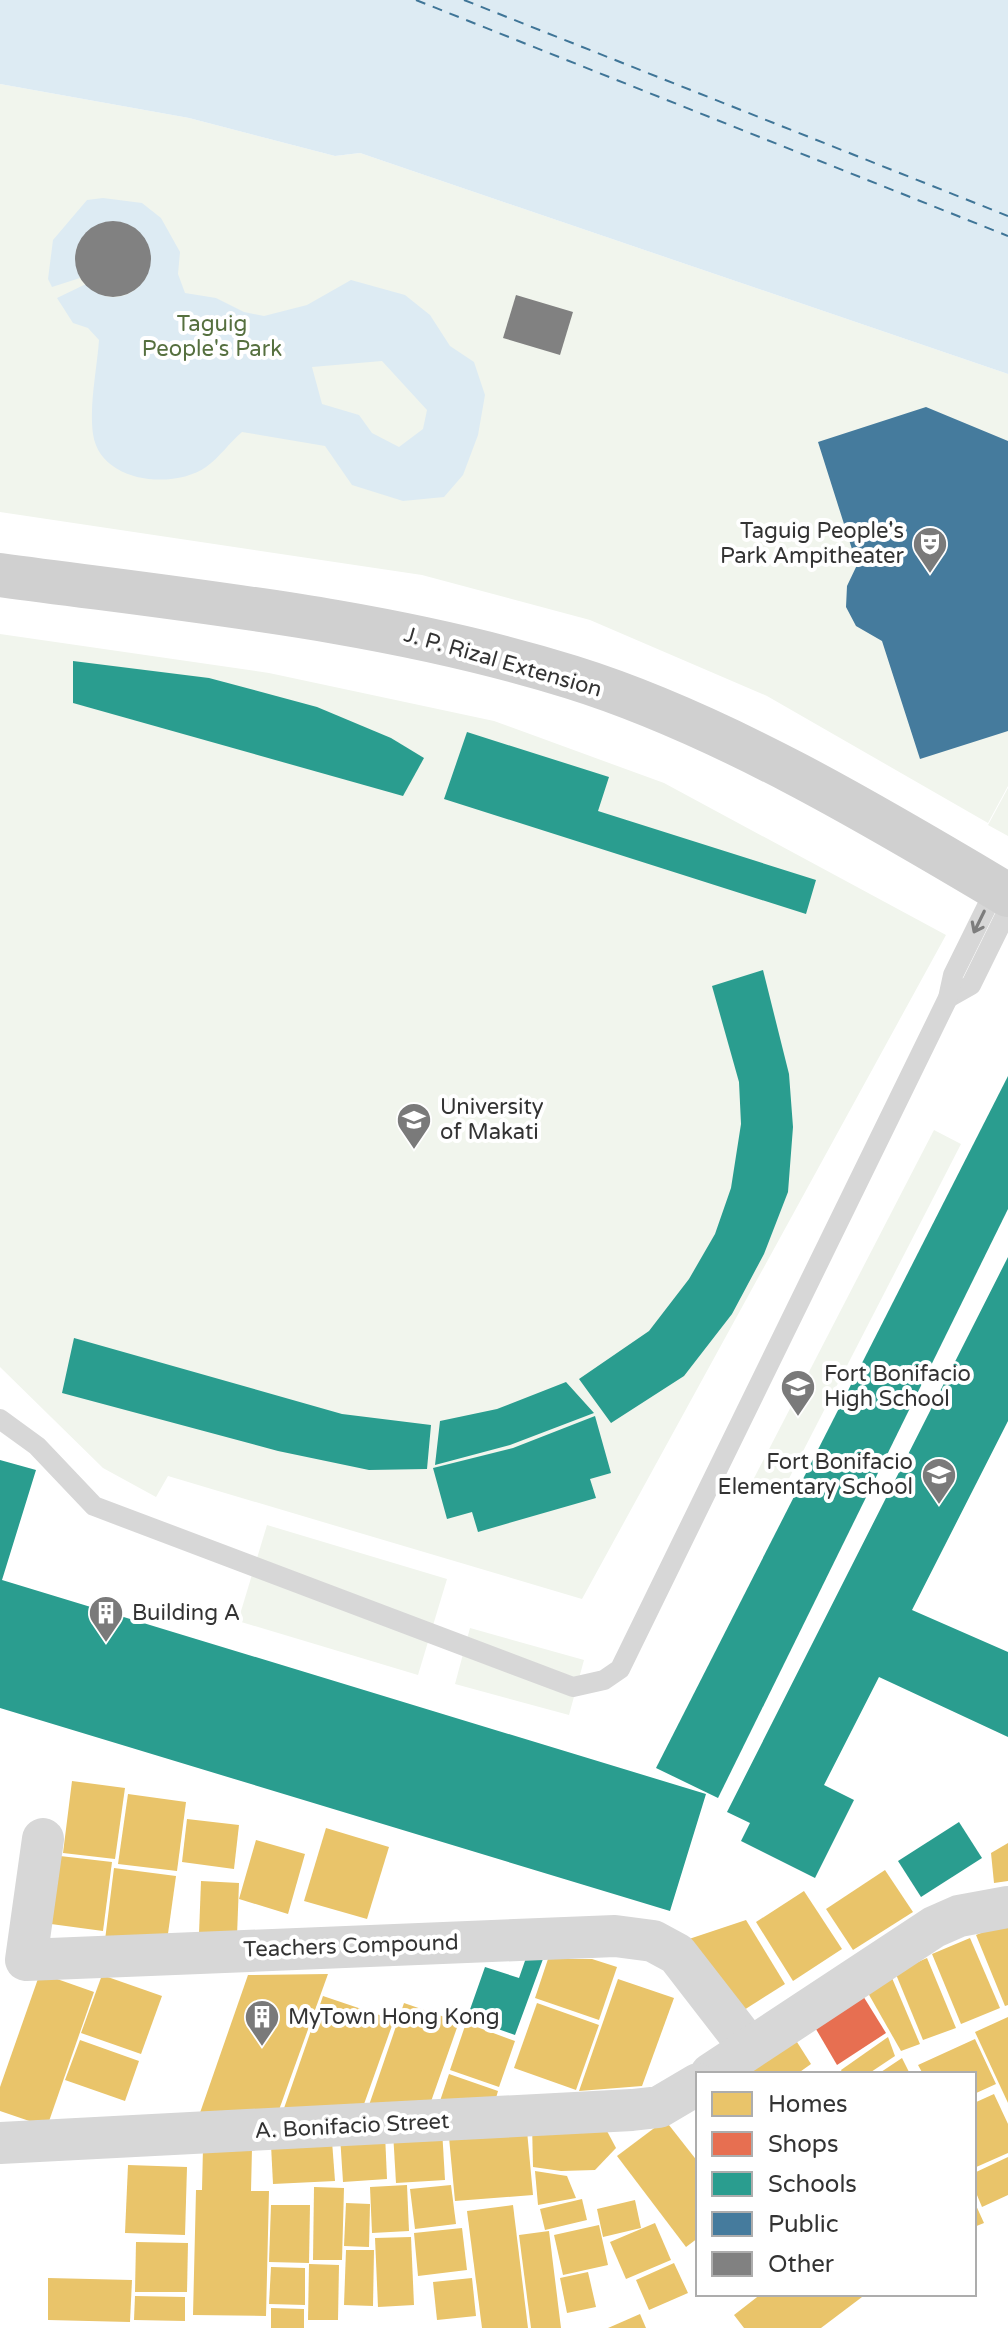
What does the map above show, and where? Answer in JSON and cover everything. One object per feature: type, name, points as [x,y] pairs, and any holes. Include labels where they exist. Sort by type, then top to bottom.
[{"type":"main road","name":"J. P. Rizal Extension","points":[[0,575],[298,615],[416,636],[572,677],[734,741],[1004,898]]},
{"type":"street","name":"Teachers Compound","points":[[43,1839],[26,1960],[615,1936],[653,1941],[677,1954],[749,2047]]},
{"type":"street","points":[[714,2072],[934,1927],[959,1916],[1008,1907]]},
{"type":"street","name":"A. Bonifacio Street","points":[[0,2143],[632,2110],[659,2107],[696,2085]]},
{"type":"lane","points":[[0,1419],[37,1446],[94,1506],[573,1687],[604,1680],[620,1669],[948,998],[953,975],[1004,898]]},
{"type":"green space","name":"Taguig People's Park","points":[[0,84],[189,118],[335,156],[360,153],[1008,374],[1008,786],[988,823],[767,696],[590,620],[422,575],[0,512]]},
{"type":"green space","name":"University of Makati","points":[[0,634],[269,673],[494,721],[664,783],[946,935],[582,1599],[168,1476],[156,1497],[103,1468],[0,1367]]},
{"type":"green space","points":[[1008,788],[1008,836],[988,825]]},
{"type":"green space","points":[[934,1130],[961,1144],[780,1496],[752,1482]]},
{"type":"green space","points":[[267,1525],[447,1579],[418,1675],[238,1621]]},
{"type":"green space","points":[[470,1628],[584,1660],[569,1715],[455,1684]]},
{"type":"shaded area","points":[[0,0],[1008,0],[1008,374],[360,153],[335,156],[189,118],[0,84]]},
{"type":"shaded area","points":[[103,198],[142,203],[161,218],[180,252],[178,274],[185,293],[216,298],[244,312],[264,316],[307,305],[351,280],[405,295],[430,315],[450,346],[474,362],[485,395],[478,435],[463,475],[444,497],[403,501],[352,485],[325,446],[242,432],[206,467],[175,478],[140,478],[109,463],[99,450],[92,423],[99,340],[88,328],[73,323],[57,298],[86,284],[100,294],[115,297],[129,294],[148,273],[150,258],[145,243],[133,227],[115,223],[100,225],[81,240],[76,249],[80,278],[52,287],[48,279],[53,240],[87,200]],"holes":[[[382,361],[427,410],[423,429],[399,447],[372,433],[359,415],[322,404],[312,367]]]},
{"type":"building: Homes","points":[[72,1781],[125,1788],[115,1859],[63,1853]]},
{"type":"building: Homes","points":[[128,1794],[186,1802],[177,1871],[118,1864]]},
{"type":"building: Homes","points":[[187,1819],[239,1825],[234,1869],[182,1862]]},
{"type":"building: Homes","points":[[326,1828],[389,1847],[367,1919],[304,1901]]},
{"type":"building: Homes","points":[[256,1840],[305,1854],[288,1914],[239,1899]]},
{"type":"building: Homes","points":[[1008,1843],[1008,1881],[994,1883],[991,1853]]},
{"type":"building: Homes","points":[[60,1856],[112,1862],[103,1931],[51,1924]]},
{"type":"building: Homes","points":[[114,1868],[176,1876],[166,1948],[105,1940]]},
{"type":"building: Homes","points":[[885,1870],[913,1912],[853,1950],[826,1909]]},
{"type":"building: Homes","points":[[201,1881],[239,1883],[237,1936],[199,1934]]},
{"type":"building: Homes","points":[[804,1891],[842,1949],[793,1981],[756,1922]]},
{"type":"building: Homes","points":[[746,1920],[785,1984],[733,2017],[683,1941]]},
{"type":"building: Homes","points":[[1008,1922],[1008,2005],[1005,2006],[976,1935]]},
{"type":"building: Homes","points":[[970,1938],[1000,2008],[961,2024],[932,1954]]},
{"type":"building: Homes","points":[[927,1958],[956,2028],[923,2040],[895,1972]]},
{"type":"building: Homes","points":[[548,1959],[592,1959],[617,1967],[599,2020],[535,1998]]},
{"type":"building: Homes","points":[[40,1973],[94,1992],[47,2127],[0,2111],[0,2087]]},
{"type":"building: Homes","name":"MyTown Hong Kong","points":[[328,1974],[275,2121],[194,2130],[248,1975]]},
{"type":"building: Homes","points":[[102,1975],[162,1996],[141,2054],[81,2033]]},
{"type":"building: Homes","points":[[892,1978],[920,2044],[901,2051],[868,1993]]},
{"type":"building: Homes","points":[[618,1979],[674,1998],[642,2086],[579,2091]]},
{"type":"building: Homes","points":[[323,1996],[394,2020],[363,2107],[282,2114]]},
{"type":"building: Homes","points":[[404,2003],[459,2022],[428,2110],[367,2111]]},
{"type":"building: Homes","points":[[537,2003],[599,2025],[576,2090],[514,2068]]},
{"type":"building: Homes","points":[[1008,2017],[1008,2103],[975,2032]]},
{"type":"building: Homes","points":[[466,2023],[515,2041],[499,2087],[450,2070]]},
{"type":"building: Homes","points":[[790,2031],[811,2064],[800,2072],[737,2072]]},
{"type":"building: Homes","points":[[888,2037],[895,2056],[871,2072],[841,2070]]},
{"type":"building: Homes","points":[[975,2039],[996,2084],[976,2093],[976,2072],[922,2072],[918,2065]]},
{"type":"building: Homes","points":[[80,2040],[139,2061],[125,2101],[65,2080]]},
{"type":"building: Homes","points":[[902,2058],[909,2072],[881,2072]]},
{"type":"building: Homes","points":[[449,2074],[498,2091],[494,2105],[437,2110]]},
{"type":"building: Homes","points":[[994,2094],[1008,2124],[1008,2153],[976,2167],[976,2102]]},
{"type":"building: Homes","points":[[526,2120],[533,2195],[455,2201],[448,2127]]},
{"type":"building: Homes","points":[[665,2120],[696,2159],[696,2240],[686,2247],[617,2156]]},
{"type":"building: Homes","points":[[532,2123],[607,2131],[616,2148],[595,2170],[561,2171],[533,2167]]},
{"type":"building: Homes","points":[[442,2129],[445,2180],[396,2183],[393,2132]]},
{"type":"building: Homes","points":[[385,2134],[387,2179],[343,2182],[340,2136]]},
{"type":"building: Homes","points":[[332,2141],[335,2181],[273,2184],[271,2145]]},
{"type":"building: Homes","points":[[203,2147],[252,2148],[251,2191],[269,2191],[266,2316],[193,2315],[196,2190],[202,2190]]},
{"type":"building: Homes","points":[[1008,2157],[1008,2195],[982,2207],[976,2193],[976,2172]]},
{"type":"building: Homes","points":[[128,2165],[187,2167],[185,2235],[125,2233]]},
{"type":"building: Homes","points":[[535,2171],[567,2176],[576,2198],[538,2205]]},
{"type":"building: Homes","points":[[407,2185],[409,2231],[372,2233],[370,2187]]},
{"type":"building: Homes","points":[[451,2185],[456,2224],[415,2229],[410,2189]]},
{"type":"building: Homes","points":[[314,2187],[344,2188],[342,2260],[313,2260]]},
{"type":"building: Homes","points":[[582,2199],[587,2220],[545,2230],[540,2209]]},
{"type":"building: Homes","points":[[635,2200],[641,2228],[603,2237],[597,2209]]},
{"type":"building: Homes","points":[[346,2203],[370,2204],[369,2247],[344,2246]]},
{"type":"building: Homes","points":[[271,2205],[310,2205],[309,2263],[269,2262]]},
{"type":"building: Homes","points":[[513,2205],[528,2328],[482,2328],[467,2211]]},
{"type":"building: Homes","points":[[976,2205],[984,2223],[976,2226]]},
{"type":"building: Homes","points":[[655,2223],[671,2260],[626,2279],[610,2242]]},
{"type":"building: Homes","points":[[599,2225],[608,2265],[563,2275],[554,2235]]},
{"type":"building: Homes","points":[[462,2228],[467,2270],[418,2276],[414,2233]]},
{"type":"building: Homes","points":[[549,2231],[561,2328],[531,2328],[519,2235]]},
{"type":"building: Homes","points":[[411,2237],[414,2305],[378,2307],[375,2238]]},
{"type":"building: Homes","points":[[136,2242],[188,2243],[187,2292],[135,2292]]},
{"type":"building: Homes","points":[[346,2250],[374,2250],[373,2306],[344,2305]]},
{"type":"building: Homes","points":[[674,2263],[688,2293],[649,2310],[636,2280]]},
{"type":"building: Homes","points":[[309,2264],[339,2265],[338,2320],[308,2320]]},
{"type":"building: Homes","points":[[271,2267],[305,2268],[305,2305],[269,2304]]},
{"type":"building: Homes","points":[[588,2272],[596,2307],[567,2313],[560,2278]]},
{"type":"building: Homes","points":[[48,2278],[132,2280],[130,2322],[48,2320]]},
{"type":"building: Homes","points":[[472,2278],[476,2316],[437,2320],[433,2282]]},
{"type":"building: Homes","points":[[135,2296],[185,2297],[185,2321],[134,2320]]},
{"type":"building: Homes","points":[[758,2296],[863,2296],[821,2328],[744,2328],[734,2315]]},
{"type":"building: Homes","points":[[271,2308],[304,2309],[304,2328],[271,2328]]},
{"type":"building: Homes","points":[[640,2314],[646,2328],[608,2328]]},
{"type":"building: Shops","points":[[860,1991],[886,2033],[837,2065],[813,2024]]},
{"type":"building: Schools","points":[[73,661],[209,678],[317,707],[391,738],[424,758],[403,796],[73,703]]},
{"type":"building: Schools","points":[[467,732],[609,777],[598,811],[816,880],[806,914],[444,799]]},
{"type":"building: Schools","points":[[763,970],[789,1074],[793,1127],[788,1192],[764,1254],[732,1314],[684,1376],[611,1423],[579,1379],[649,1331],[689,1279],[715,1234],[731,1188],[741,1124],[739,1082],[712,986]]},
{"type":"building: Schools","points":[[1008,1076],[1008,1209],[718,1798],[656,1768]]},
{"type":"building: Schools","points":[[1008,1257],[1008,1421],[912,1610],[1008,1652],[1008,1737],[879,1677],[824,1785],[854,1800],[815,1878],[741,1841],[750,1823],[727,1812]]},
{"type":"building: Schools","points":[[74,1338],[342,1414],[431,1425],[427,1469],[369,1470],[278,1451],[62,1393]]},
{"type":"building: Schools","points":[[566,1382],[594,1413],[510,1445],[435,1465],[440,1421],[497,1409]]},
{"type":"building: Schools","points":[[595,1416],[611,1473],[590,1479],[596,1498],[478,1532],[472,1512],[447,1519],[433,1468],[513,1448]]},
{"type":"building: Schools","name":"Building A","points":[[0,1460],[36,1470],[2,1580],[706,1794],[670,1911],[0,1708]]},
{"type":"building: Schools","points":[[959,1822],[982,1858],[921,1897],[898,1861]]},
{"type":"building: Schools","points":[[526,1958],[543,1959],[515,2035],[467,2018],[485,1967],[519,1978]]},
{"type":"building: Public","name":"Taguig People's Park Ampitheater","points":[[926,407],[1008,441],[1008,731],[920,759],[882,641],[856,626],[846,607],[847,586],[857,565],[818,442]]},
{"type":"building: Other","points":[[113,221],[127,224],[140,232],[148,245],[151,259],[148,273],[140,286],[127,294],[113,297],[99,294],[86,286],[78,273],[75,259],[78,245],[86,232],[99,224]]},
{"type":"building: Other","points":[[516,295],[573,312],[560,355],[503,338]]},
{"type":"ferry route","points":[[416,0],[1008,236]]},
{"type":"ferry route","points":[[464,0],[1008,216]]},
{"type":"place","name":"Taguig People's Park Ampitheater","points":[[930,575]]},
{"type":"place","name":"University of Makati","points":[[414,1151]]},
{"type":"place","name":"Fort Bonifacio High School","points":[[798,1418]]},
{"type":"place","name":"Fort Bonifacio Elementary School","points":[[939,1506]]},
{"type":"place","name":"Building A","points":[[106,1644]]},
{"type":"place","name":"MyTown Hong Kong","points":[[262,2048]]}]
